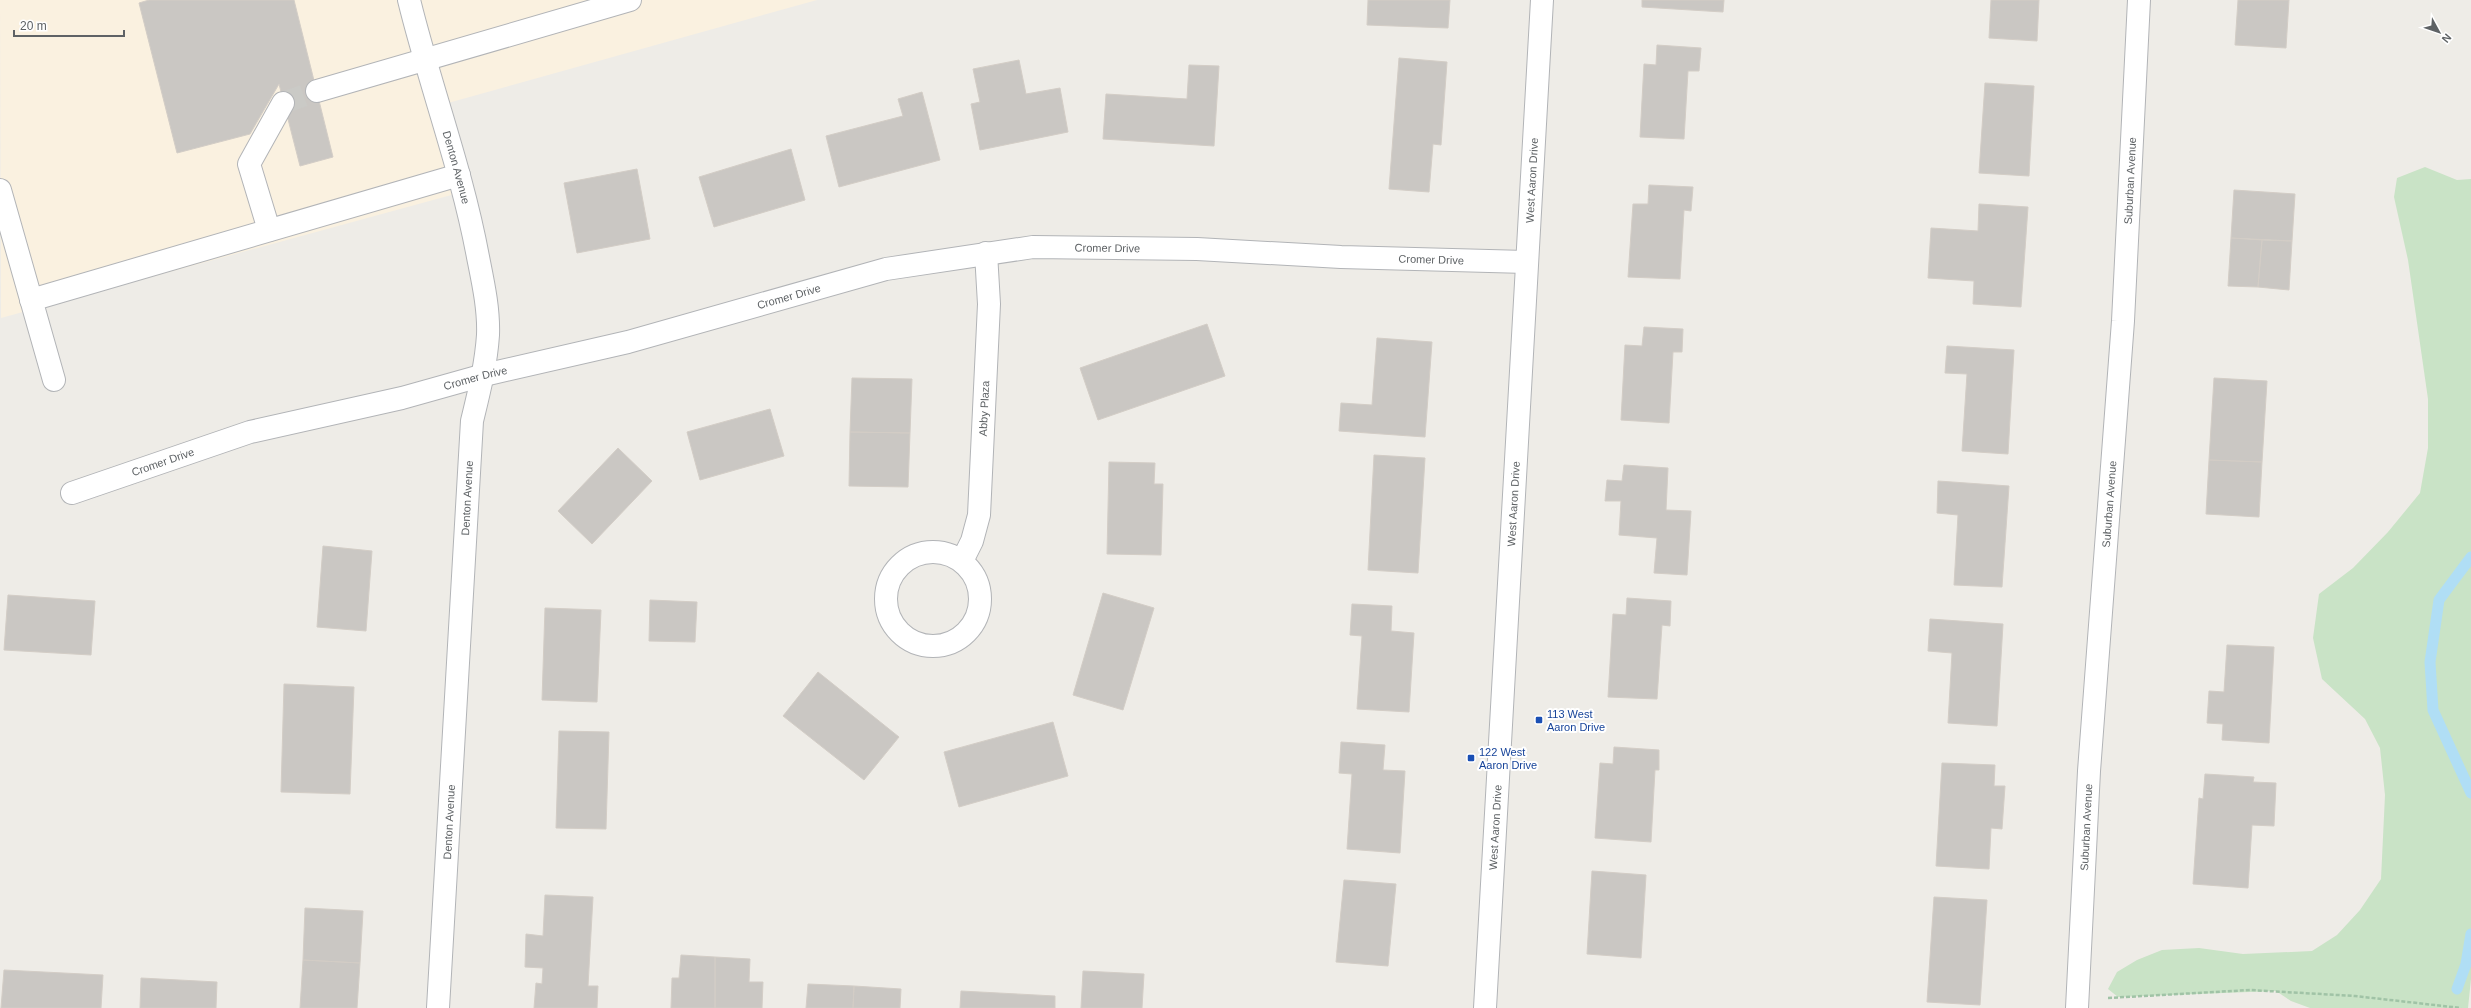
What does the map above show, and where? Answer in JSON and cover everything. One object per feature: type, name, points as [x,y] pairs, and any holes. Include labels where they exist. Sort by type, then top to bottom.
[{"type":"street","name":"Denton Avenue","points":[[409,0],[424,60],[472,224],[486,296],[488,334],[484,375],[472,421],[438,1008]]},
{"type":"street","points":[[317,91],[630,0]]},
{"type":"street","name":"West Aaron Drive","points":[[1485,1008],[1542,0]]},
{"type":"street","name":"Suburban Avenue","points":[[2078,1004],[2089,771],[2122,321],[2139,0]]},
{"type":"street","points":[[269,230],[249,164],[283,103]]},
{"type":"street","points":[[31,300],[458,175]]},
{"type":"street","points":[[0,190],[54,380]]},
{"type":"street","name":"Cromer Drive","points":[[72,493],[250,432],[402,398],[484,375],[628,342],[886,269],[986,253],[1034,247],[1196,249],[1341,257],[1527,262]]},
{"type":"street","name":"Abby Plaza","points":[[962,561],[972,540],[979,514],[989,304],[986,253]]},
{"type":"street","points":[[929,552],[940,553],[962,561],[974,574],[980,590],[980,608],[974,624],[962,637],[947,645],[929,647],[912,642],[898,632],[889,616],[886,600],[889,582],[898,567],[912,557],[929,552]]},
{"type":"path","points":[[2078,1004],[2250,990],[2355,996],[2461,1008]]},
{"type":"shaded area","points":[[0,0],[817,0],[448,103],[466,191],[1,318]]},
{"type":"green space","points":[[2425,167],[2457,180],[2471,179],[2471,979],[2468,1008],[2310,1008],[2291,1001],[2276,991],[2118,997],[2108,989],[2117,972],[2137,960],[2162,950],[2199,948],[2243,954],[2312,951],[2337,935],[2360,910],[2381,879],[2385,795],[2380,748],[2365,719],[2322,679],[2313,638],[2319,594],[2353,568],[2388,532],[2420,493],[2428,448],[2428,399],[2408,260],[2394,197],[2397,178]]},
{"type":"building","points":[[149,0],[294,0],[333,157],[300,166],[279,84],[250,134],[177,153],[139,3]]},
{"type":"building","points":[[1368,0],[1450,0],[1448,28],[1367,25]]},
{"type":"building","points":[[1642,0],[1724,0],[1723,12],[1642,7]]},
{"type":"building","points":[[1991,0],[2039,0],[2037,41],[1989,38]]},
{"type":"building","points":[[2238,0],[2289,0],[2286,48],[2235,45]]},
{"type":"building","points":[[1657,45],[1701,48],[1699,71],[1688,71],[1684,139],[1640,137],[1644,64],[1656,65]]},
{"type":"building","points":[[1399,58],[1447,62],[1441,145],[1433,144],[1429,192],[1389,189]]},
{"type":"building","points":[[1019,60],[1026,94],[1060,88],[1068,132],[980,150],[971,104],[980,102],[973,69]]},
{"type":"building","points":[[1189,65],[1219,66],[1214,146],[1103,139],[1106,94],[1187,99]]},
{"type":"building","points":[[1985,83],[2034,86],[2029,176],[1979,173]]},
{"type":"building","points":[[922,92],[940,160],[839,187],[826,136],[903,116],[898,99]]},
{"type":"building","points":[[791,149],[805,200],[714,227],[699,177]]},
{"type":"building","points":[[637,169],[650,239],[577,253],[564,183]]},
{"type":"building","points":[[1649,185],[1693,187],[1691,211],[1684,210],[1680,279],[1628,277],[1633,204],[1648,204]]},
{"type":"building","points":[[2234,190],[2295,194],[2292,241],[2231,238]]},
{"type":"building","points":[[1979,204],[2028,207],[2021,307],[1973,304],[1974,281],[1928,278],[1931,228],[1978,231]]},
{"type":"building","points":[[2231,238],[2262,240],[2258,287],[2228,286]]},
{"type":"building","points":[[2262,240],[2292,241],[2289,290],[2258,287]]},
{"type":"building","points":[[1207,324],[1225,376],[1098,420],[1080,368]]},
{"type":"building","points":[[1644,327],[1683,329],[1682,352],[1673,352],[1669,423],[1621,420],[1625,345],[1642,346]]},
{"type":"building","points":[[1377,338],[1432,342],[1425,437],[1339,431],[1341,403],[1372,405]]},
{"type":"building","points":[[1947,346],[2014,350],[2008,454],[1962,451],[1967,374],[1945,373]]},
{"type":"building","points":[[852,378],[912,379],[910,433],[850,432]]},
{"type":"building","points":[[2214,378],[2267,381],[2262,462],[2209,460]]},
{"type":"building","points":[[770,409],[784,456],[700,480],[687,432]]},
{"type":"building","points":[[850,432],[910,433],[908,487],[849,486]]},
{"type":"building","points":[[618,448],[652,481],[592,544],[558,511]]},
{"type":"building","points":[[1374,455],[1425,458],[1418,573],[1368,570]]},
{"type":"building","points":[[2209,460],[2262,462],[2259,517],[2206,514]]},
{"type":"building","points":[[1109,462],[1155,463],[1154,484],[1163,484],[1161,555],[1107,554]]},
{"type":"building","points":[[1624,465],[1668,468],[1666,510],[1691,511],[1687,575],[1654,573],[1657,538],[1619,535],[1621,501],[1605,501],[1607,480],[1622,481]]},
{"type":"building","points":[[1938,481],[2009,486],[2002,587],[1954,585],[1958,515],[1937,513]]},
{"type":"building","points":[[323,546],[372,551],[366,631],[317,627]]},
{"type":"building","points":[[1103,593],[1154,608],[1123,710],[1073,695]]},
{"type":"building","points":[[8,595],[95,601],[91,655],[4,650]]},
{"type":"building","points":[[1627,598],[1671,601],[1670,626],[1662,625],[1657,699],[1608,697],[1613,614],[1626,615]]},
{"type":"building","points":[[650,600],[697,602],[695,642],[649,641]]},
{"type":"building","points":[[1352,604],[1392,606],[1391,631],[1414,633],[1409,712],[1357,709],[1362,636],[1350,635]]},
{"type":"building","points":[[545,608],[601,610],[597,702],[542,700]]},
{"type":"building","points":[[1930,619],[2003,624],[1997,726],[1948,723],[1952,653],[1928,651]]},
{"type":"building","points":[[2227,645],[2274,647],[2269,743],[2222,740],[2223,724],[2207,723],[2209,691],[2224,692]]},
{"type":"building","points":[[818,672],[899,737],[864,780],[783,716]]},
{"type":"building","points":[[284,684],[354,687],[350,794],[281,792]]},
{"type":"building","points":[[1053,722],[1068,776],[959,807],[944,752]]},
{"type":"building","points":[[559,731],[609,732],[606,829],[556,828]]},
{"type":"building","points":[[1341,742],[1385,745],[1383,770],[1405,771],[1400,853],[1347,849],[1352,774],[1339,773]]},
{"type":"building","points":[[1614,747],[1659,750],[1659,770],[1655,770],[1651,842],[1595,838],[1600,763],[1613,764]]},
{"type":"building","points":[[1942,763],[1995,765],[1994,786],[2005,786],[2002,829],[1991,828],[1989,869],[1936,866]]},
{"type":"building","points":[[2205,774],[2254,777],[2253,782],[2276,783],[2274,826],[2252,825],[2248,888],[2193,884],[2199,798],[2203,799]]},
{"type":"building","points":[[1592,871],[1646,875],[1641,958],[1587,954]]},
{"type":"building","points":[[1344,880],[1396,884],[1388,966],[1336,962]]},
{"type":"building","points":[[545,895],[593,897],[588,986],[598,986],[597,1008],[534,1008],[536,983],[542,984],[543,968],[525,967],[526,934],[543,936]]},
{"type":"building","points":[[1934,897],[1987,900],[1980,1005],[1927,1002]]},
{"type":"building","points":[[305,908],[363,911],[360,963],[303,960]]},
{"type":"building","points":[[681,955],[715,957],[715,1008],[671,1008],[672,978],[679,978]]},
{"type":"building","points":[[715,957],[750,959],[749,982],[763,982],[762,1008],[715,1008]]},
{"type":"building","points":[[303,960],[360,963],[357,1008],[300,1008]]},
{"type":"building","points":[[4,970],[103,975],[101,1008],[1,1008]]},
{"type":"building","points":[[1083,971],[1144,974],[1142,1008],[1081,1008]]},
{"type":"building","points":[[141,978],[217,982],[216,1008],[140,1008]]},
{"type":"building","points":[[808,984],[854,986],[853,1008],[806,1008]]},
{"type":"building","points":[[854,986],[901,989],[900,1008],[853,1008]]},
{"type":"building","points":[[961,991],[1055,996],[1055,1008],[960,1008]]},
{"type":"waterway","points":[[2471,557],[2439,600],[2430,662],[2433,710],[2471,793]]},
{"type":"waterway","points":[[2457,989],[2466,964],[2471,934]]},
{"type":"tunnel","points":[[283,103],[317,91]]},
{"type":"place","name":"113 West Aaron Drive","points":[[1539,720]]},
{"type":"place","name":"122 West Aaron Drive","points":[[1471,758]]}]
